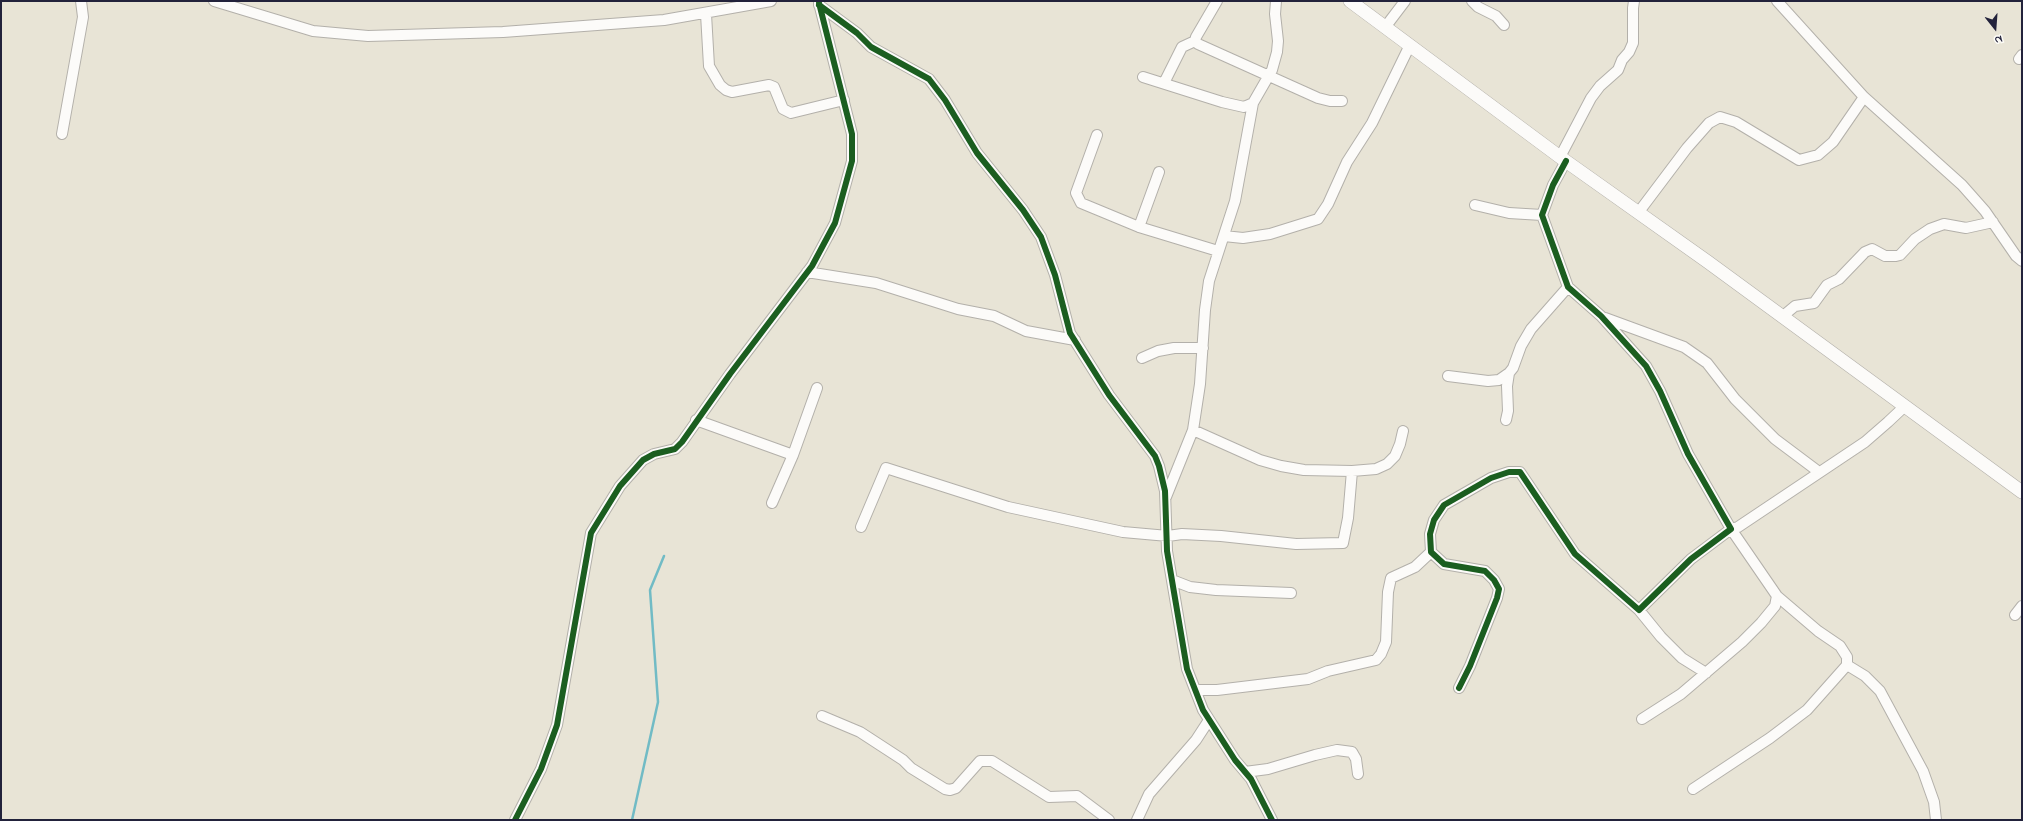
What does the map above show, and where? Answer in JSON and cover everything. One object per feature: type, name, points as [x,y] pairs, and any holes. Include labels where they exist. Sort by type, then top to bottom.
[{"type":"main road","points":[[1350,1],[1386,26],[1563,159],[1783,316],[2022,492]]},
{"type":"street","points":[[62,134],[83,17],[81,1]]},
{"type":"street","points":[[214,1],[313,31],[368,36],[503,32],[664,20],[706,14],[771,1]]},
{"type":"street","points":[[1164,83],[1182,47],[1195,41],[1198,32],[1217,1]]},
{"type":"street","points":[[1165,500],[1193,430],[1200,384],[1209,280],[1235,201],[1253,103],[1269,76],[1277,52],[1278,41],[1275,14],[1276,1]]},
{"type":"street","points":[[1386,26],[1405,1]]},
{"type":"street","points":[[1472,1],[1478,7],[1496,16],[1504,25]]},
{"type":"street","points":[[1634,1],[1633,43],[1629,52],[1622,60],[1618,70],[1600,86],[1591,98],[1552,185],[1542,215],[1568,287],[1601,316],[1646,366],[1660,391],[1688,454],[1731,529],[1777,596],[1818,631],[1840,646],[1847,657],[1847,665],[1807,710],[1770,738],[1693,789]]},
{"type":"street","points":[[1777,1],[1864,97],[1962,185],[1993,222],[2016,256],[2022,261]]},
{"type":"street","points":[[516,820],[535,781],[557,725],[591,533],[620,486],[643,460],[654,454],[675,449],[682,442],[696,420],[807,272],[835,223],[852,161],[852,134],[819,3]]},
{"type":"street","points":[[819,3],[857,33],[871,47],[929,79],[945,100],[976,153],[1023,210],[1041,237],[1055,275],[1065,318],[1075,340],[1109,395],[1155,456],[1162,478],[1168,536],[1167,551],[1182,647],[1187,669],[1208,720],[1263,800],[1272,820]]},
{"type":"street","points":[[706,14],[710,66],[720,85],[726,90],[732,92],[769,85],[774,87],[783,109],[791,113],[844,100]]},
{"type":"street","points":[[1195,41],[1198,44],[1318,98],[1330,101],[1342,101]]},
{"type":"street","points":[[1224,236],[1243,238],[1270,234],[1318,218],[1328,204],[1347,162],[1372,123],[1410,45]]},
{"type":"street","points":[[1143,77],[1222,102],[1244,107],[1253,103]]},
{"type":"street","points":[[1638,213],[1654,189],[1664,180],[1687,148],[1709,123],[1720,117],[1736,122],[1798,160],[1818,155],[1833,142],[1864,97]]},
{"type":"street","points":[[1097,135],[1076,193],[1077,198],[1081,203],[1139,227],[1218,251]]},
{"type":"street","points":[[1139,227],[1160,172]]},
{"type":"street","points":[[1475,205],[1509,213],[1542,215]]},
{"type":"street","points":[[1783,316],[1795,306],[1814,303],[1827,285],[1839,278],[1865,252],[1872,249],[1885,256],[1896,256],[1900,255],[1915,239],[1930,229],[1944,224],[1966,228],[1993,222]]},
{"type":"street","points":[[807,272],[876,283],[958,309],[994,316],[1026,331],[1075,340]]},
{"type":"street","points":[[1448,376],[1488,381],[1499,380],[1509,373],[1513,368],[1521,346],[1531,329],[1568,287]]},
{"type":"street","points":[[1601,316],[1684,347],[1707,363],[1735,399],[1775,439],[1819,472]]},
{"type":"street","points":[[1142,358],[1158,351],[1174,348],[1203,348]]},
{"type":"street","points":[[1506,420],[1508,410],[1507,386],[1509,373]]},
{"type":"street","points":[[772,503],[794,455],[817,388]]},
{"type":"street","points":[[1639,610],[1691,559],[1731,529],[1738,527],[1865,442],[1905,406]]},
{"type":"street","points":[[696,420],[794,455]]},
{"type":"street","points":[[1193,430],[1260,460],[1281,466],[1304,470],[1352,471],[1376,469],[1387,464],[1395,456],[1403,431]]},
{"type":"street","points":[[861,527],[886,468],[1008,507],[1123,532],[1168,536],[1182,534],[1296,544],[1343,543],[1348,518],[1352,471]]},
{"type":"street","points":[[1459,688],[1470,666],[1497,598],[1499,589],[1494,580],[1485,571],[1444,564],[1431,552],[1430,534],[1434,520],[1444,505],[1491,478],[1509,472],[1520,472],[1575,554],[1639,610],[1660,637],[1682,658],[1706,673]]},
{"type":"street","points":[[1196,690],[1217,690],[1308,679],[1328,671],[1376,660],[1381,654],[1386,642],[1388,592],[1391,578],[1415,567],[1431,552]]},
{"type":"street","points":[[1172,580],[1190,587],[1216,590],[1291,593]]},
{"type":"street","points":[[1642,719],[1681,694],[1761,623],[1775,606],[1777,596]]},
{"type":"street","points":[[2015,615],[2022,606]]},
{"type":"street","points":[[1847,665],[1865,676],[1880,691],[1923,771],[1934,802],[1936,820]]},
{"type":"street","points":[[822,716],[860,732],[903,760],[911,768],[945,789],[950,790],[956,788],[980,761],[992,761],[1049,797],[1077,796],[1109,820]]},
{"type":"street","points":[[1137,820],[1149,794],[1196,740],[1208,720]]},
{"type":"street","points":[[1245,772],[1268,769],[1315,754],[1337,750],[1352,752],[1356,760],[1358,774]]},
{"type":"waterway","points":[[632,820],[658,702],[650,590],[664,556]]},
{"type":"cycle path","points":[[515,820],[541,769],[557,725],[591,533],[620,486],[643,460],[654,454],[675,449],[682,442],[730,374],[812,266],[835,223],[852,161],[852,134],[819,3]]},
{"type":"cycle path","points":[[819,5],[857,33],[871,47],[929,79],[945,100],[977,153],[1023,210],[1041,237],[1055,275],[1070,333],[1109,395],[1155,456],[1159,466],[1165,491],[1167,551],[1187,669],[1203,710],[1235,760],[1251,779],[1272,820]]},
{"type":"cycle path","points":[[1459,688],[1470,666],[1497,598],[1499,589],[1494,580],[1485,571],[1444,564],[1431,552],[1430,534],[1434,520],[1444,505],[1491,478],[1509,472],[1520,472],[1575,554],[1639,610],[1691,559],[1731,529],[1688,454],[1660,391],[1646,366],[1601,316],[1568,287],[1542,215],[1553,185],[1566,161]]}]
